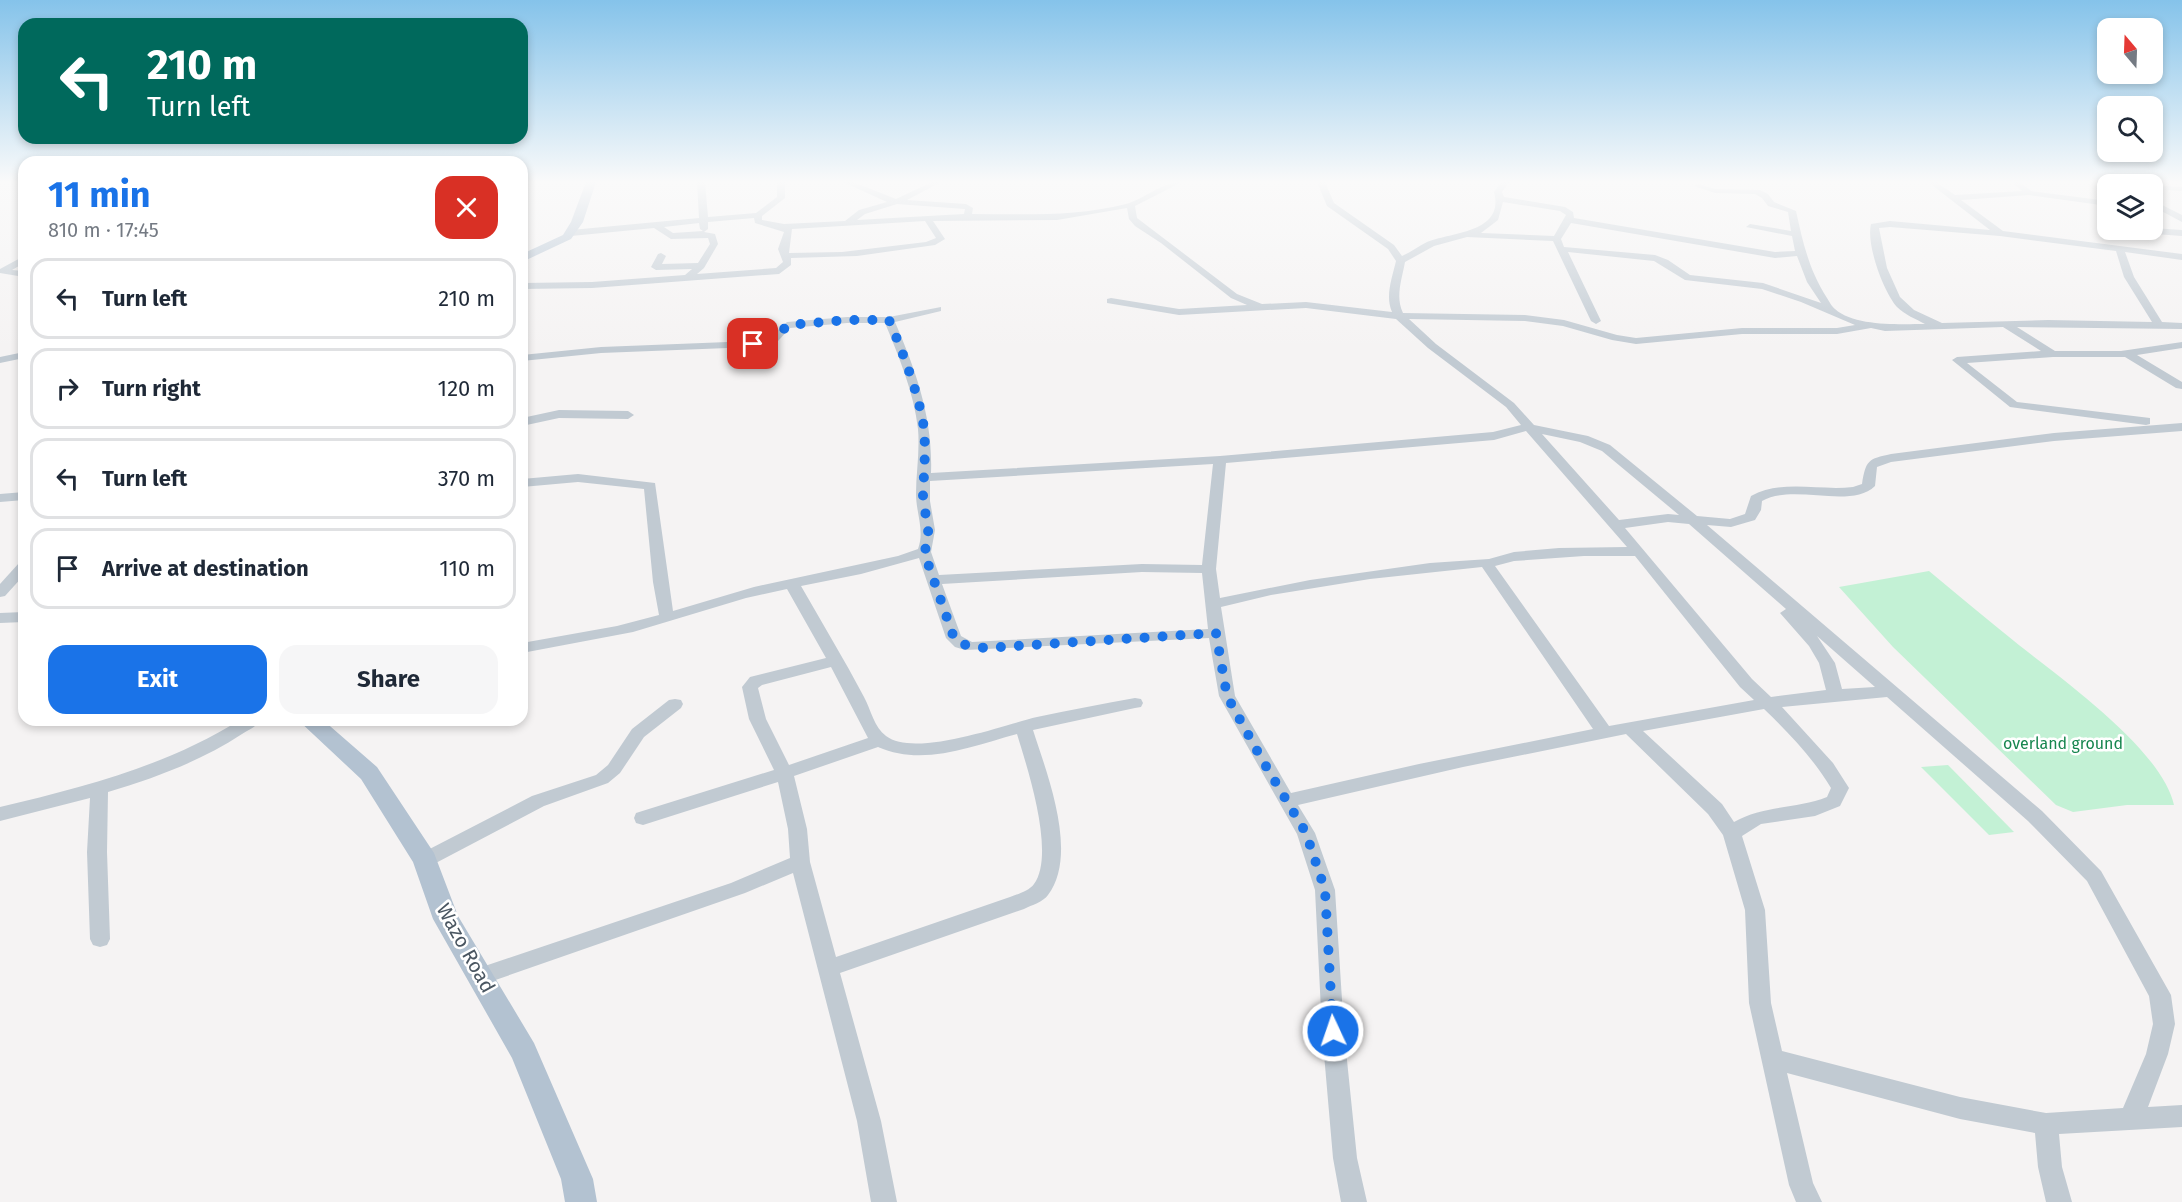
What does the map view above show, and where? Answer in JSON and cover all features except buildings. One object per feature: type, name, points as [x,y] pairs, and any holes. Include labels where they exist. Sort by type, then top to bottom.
[{"type":"main road","points":[[528,255],[565,238]]},
{"type":"main road","name":"Wazo Road","points":[[316,726],[369,773],[425,860],[446,919],[524,1052],[577,1179],[581,1202]]},
{"type":"street","points":[[688,278],[701,266],[714,244],[713,238]]},
{"type":"street","points":[[528,286],[647,282],[776,272],[787,264],[783,249],[785,238]]},
{"type":"street","points":[[784,255],[813,256],[877,251],[926,244],[940,238]]},
{"type":"street","points":[[1161,238],[1234,296],[1266,308]]},
{"type":"street","points":[[1378,238],[1391,247],[1401,261]]},
{"type":"street","points":[[1455,238],[1431,244],[1401,261],[1394,292],[1394,305],[1399,316],[1432,346],[1500,397],[1639,552],[1713,645],[1766,703],[1792,726],[1827,767],[1840,788],[1834,801],[1815,809],[1757,818],[1741,826],[1732,834]]},
{"type":"street","points":[[1507,238],[1557,239],[1558,246],[1562,249],[1596,321]]},
{"type":"street","points":[[1675,238],[1775,255],[1800,253]]},
{"type":"street","points":[[1796,238],[1812,282],[1830,310]]},
{"type":"street","points":[[1877,238],[1890,286],[1896,298],[1912,313],[1943,327]]},
{"type":"street","points":[[2037,238],[2182,257]]},
{"type":"street","points":[[1562,249],[1655,258],[1664,261],[1679,274],[1688,278],[1763,286],[1868,326]]},
{"type":"street","points":[[2121,250],[2129,277],[2158,324]]},
{"type":"street","points":[[661,256],[656,267],[701,266]]},
{"type":"street","points":[[1,271],[18,262]]},
{"type":"street","points":[[1,271],[18,273]]},
{"type":"street","points":[[1111,301],[1179,312],[1326,306],[1399,316],[1547,320],[1636,341],[1742,331],[1837,331],[1868,326],[2158,324],[2176,326],[2182,336]]},
{"type":"street","points":[[528,357],[601,350],[753,344],[774,339],[788,325],[847,320],[889,320],[937,309]]},
{"type":"street","points":[[528,647],[627,628],[667,618],[715,601],[848,574],[905,560],[924,552],[928,545],[929,531],[923,495],[926,477],[924,429],[903,356],[889,320]]},
{"type":"street","points":[[2006,325],[2053,354]]},
{"type":"street","points":[[2182,345],[2127,353],[2053,354],[1957,360],[2014,405],[2182,426]]},
{"type":"street","points":[[0,351],[6,358]]},
{"type":"street","points":[[2127,353],[2180,390]]},
{"type":"street","points":[[528,421],[559,414],[628,415]]},
{"type":"street","points":[[1615,525],[1668,518],[1731,523],[1750,517],[1756,499],[1772,491],[1858,490],[1868,486],[1871,466],[1877,461],[1891,458],[2118,430],[2182,426]]},
{"type":"street","points":[[926,477],[1220,460],[1494,436],[1527,427],[1584,439],[1606,448],[1692,519],[2035,816],[2094,876],[2160,995],[2164,1024],[2157,1054],[2132,1119]]},
{"type":"street","points":[[1220,460],[1209,569],[1216,633],[1227,696],[1306,833],[1325,890],[1333,1031],[1345,1158],[1354,1202]]},
{"type":"street","points":[[528,482],[578,478],[650,486],[660,582],[667,618]]},
{"type":"street","points":[[0,498],[18,496]]},
{"type":"street","points":[[924,552],[954,638],[961,644],[971,647],[1073,643],[1142,636],[1216,633]]},
{"type":"street","points":[[1213,604],[1246,595],[1450,564],[1489,562],[1570,552],[1639,552]]},
{"type":"street","points":[[1489,562],[1488,568],[1535,631],[1604,732]]},
{"type":"street","points":[[934,580],[1142,568],[1209,569]]},
{"type":"street","points":[[1753,572],[1816,644],[1827,663],[1835,693]]},
{"type":"street","points":[[0,593],[18,573]]},
{"type":"street","points":[[792,584],[868,724],[880,740],[898,748],[933,748],[966,743],[1023,726],[1135,703]]},
{"type":"street","points":[[0,618],[18,617]]},
{"type":"street","points":[[835,661],[752,684],[750,693],[784,772],[799,842],[800,862],[869,1121],[884,1202]]},
{"type":"street","points":[[1287,801],[1409,771],[1604,732],[1835,693],[1892,691]]},
{"type":"street","points":[[425,860],[538,801],[602,779],[610,773],[638,734],[675,704]]},
{"type":"street","points":[[0,814],[99,788],[194,753],[241,726]]},
{"type":"street","points":[[828,968],[1017,903],[1040,892],[1049,878],[1053,862],[1046,806],[1023,726]]},
{"type":"street","points":[[1630,728],[1715,809],[1732,834],[1755,910],[1760,1003],[1801,1185],[1809,1202]]},
{"type":"street","points":[[643,818],[721,795],[880,740]]},
{"type":"street","points":[[99,788],[97,852],[100,939]]},
{"type":"street","points":[[481,976],[738,888],[800,862]]},
{"type":"street","points":[[1772,1059],[1960,1108],[2046,1124],[2182,1116]]},
{"type":"street","points":[[2046,1124],[2050,1167],[2059,1202]]},
{"type":"green space","name":"overland ground","points":[[1929,571],[2106,715],[2150,761],[2165,783],[2174,805],[2127,805],[2073,812],[2056,805],[1893,647],[1839,587]]},
{"type":"green space","points":[[1948,765],[2014,832],[1989,835],[1921,767]]},
{"type":"route","points":[[753,344],[774,339],[784,327],[793,324],[889,320],[903,356],[924,429],[926,477],[923,495],[929,531],[928,545],[924,552],[954,638],[961,644],[985,648],[1142,636],[1216,633],[1227,696],[1306,833],[1325,890],[1333,1031]]}]
